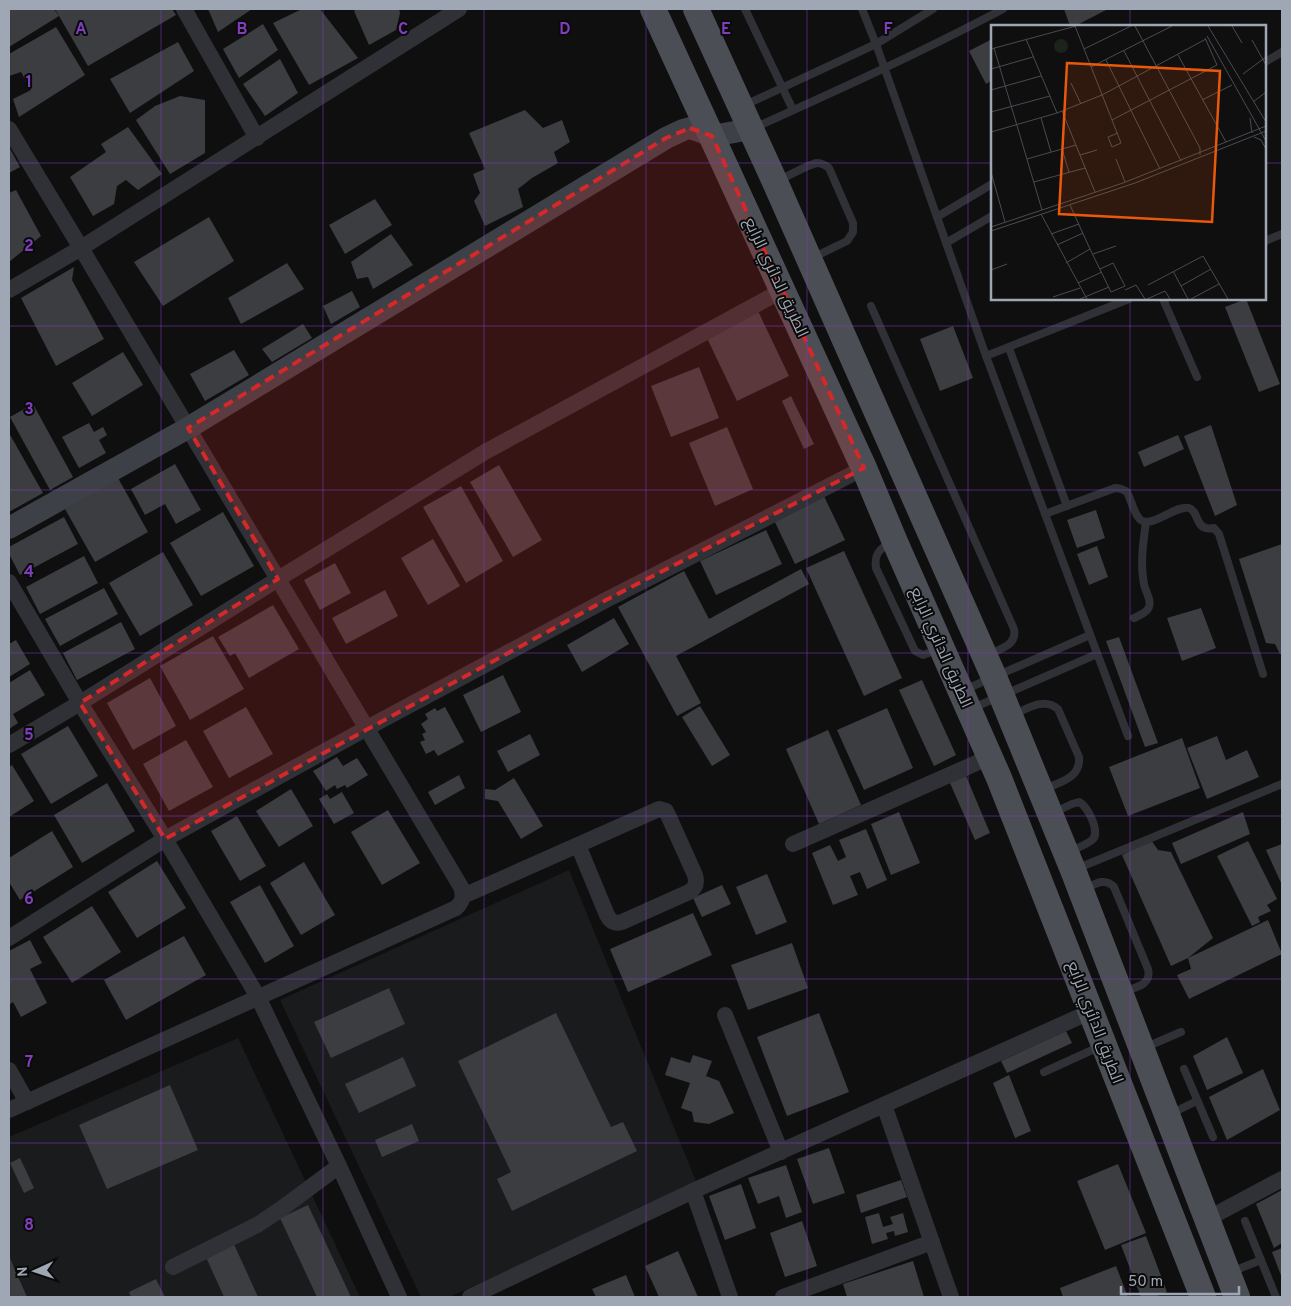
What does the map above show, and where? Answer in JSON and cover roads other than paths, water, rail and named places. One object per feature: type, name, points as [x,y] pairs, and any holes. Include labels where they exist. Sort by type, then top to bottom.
[{"type":"main road","name":"الطريق الدائري الرابع","points":[[653,9],[864,468],[990,757],[1092,1011],[1203,1297]]},
{"type":"main road","name":"الطريق الدائري الرابع","points":[[696,9],[810,259],[998,686],[1073,871],[1237,1297]]},
{"type":"main road","points":[[9,528],[188,428],[666,138],[690,128],[712,136],[746,118]]},
{"type":"street","points":[[184,9],[257,138]]},
{"type":"street","points":[[9,290],[81,248],[459,9]]},
{"type":"street","points":[[9,129],[367,728],[461,887],[463,896],[462,901],[456,908],[9,1110]]},
{"type":"street","points":[[9,745],[485,452],[782,290]]},
{"type":"street","points":[[9,938],[164,839],[606,600],[864,468]]},
{"type":"street","points":[[9,582],[258,997],[340,1166],[400,1297]]},
{"type":"street","points":[[793,844],[990,757]]},
{"type":"street","points":[[463,896],[655,810],[662,809],[668,815],[695,875],[696,886],[689,892],[622,922],[613,922],[607,915],[578,845]]},
{"type":"street","points":[[470,1297],[693,1191],[1092,1011]]},
{"type":"street","points":[[725,1015],[781,1152]]},
{"type":"street","points":[[9,1070],[26,1102]]},
{"type":"street","points":[[884,1105],[951,1297]]},
{"type":"street","points":[[173,1267],[263,1221],[340,1166]]},
{"type":"street","points":[[1207,1219],[1282,1180]]},
{"type":"street","points":[[693,1191],[730,1297]]},
{"type":"street","points":[[783,1297],[932,1242]]},
{"type":"lane","points":[[745,9],[793,110]]},
{"type":"lane","points":[[862,9],[986,356],[1128,736]]},
{"type":"lane","points":[[746,118],[783,88],[876,44],[932,9]]},
{"type":"lane","points":[[746,118],[793,110],[884,68],[1003,9]]},
{"type":"lane","points":[[1266,61],[1282,52]]},
{"type":"lane","points":[[775,182],[817,163],[829,168],[853,222],[853,232],[847,241],[810,259]]},
{"type":"lane","points":[[937,217],[991,185]]},
{"type":"lane","points":[[946,242],[991,217]]},
{"type":"lane","points":[[1266,241],[1282,234]]},
{"type":"lane","points":[[986,356],[1127,300]]},
{"type":"lane","points":[[1163,300],[1197,377]]},
{"type":"lane","points":[[871,306],[1014,629],[1015,637],[1009,645],[998,686]]},
{"type":"lane","points":[[1009,348],[1067,506]]},
{"type":"lane","points":[[1045,514],[1115,488],[1124,489],[1127,492],[1137,517],[1142,521],[1149,522],[1183,508],[1193,511],[1203,527],[1214,528],[1217,531],[1263,674]]},
{"type":"lane","points":[[1134,618],[1146,611],[1150,603],[1142,575],[1142,549],[1146,522]]},
{"type":"lane","points":[[965,700],[998,686],[1090,635]]},
{"type":"lane","points":[[965,700],[998,686],[1097,654]]},
{"type":"lane","points":[[998,686],[1042,703],[1054,705],[1058,709],[1079,757],[1080,763],[1075,774],[1046,803]]},
{"type":"lane","points":[[1073,871],[1282,784]]},
{"type":"lane","points":[[1046,803],[1072,804],[1079,802],[1085,806],[1095,828],[1096,834],[1073,871]]},
{"type":"lane","points":[[1073,871],[1111,884],[1114,887],[1148,969],[1148,978],[1145,983],[1120,993]]},
{"type":"lane","points":[[1142,1049],[1181,1032]]},
{"type":"lane","points":[[1044,1072],[1105,1045]]},
{"type":"lane","points":[[1184,1069],[1213,1137]]},
{"type":"lane","points":[[1167,1115],[1198,1101]]},
{"type":"lane","points":[[1246,1221],[1276,1297]]},
{"type":"lane","points":[[1228,1273],[1261,1260]]}]
